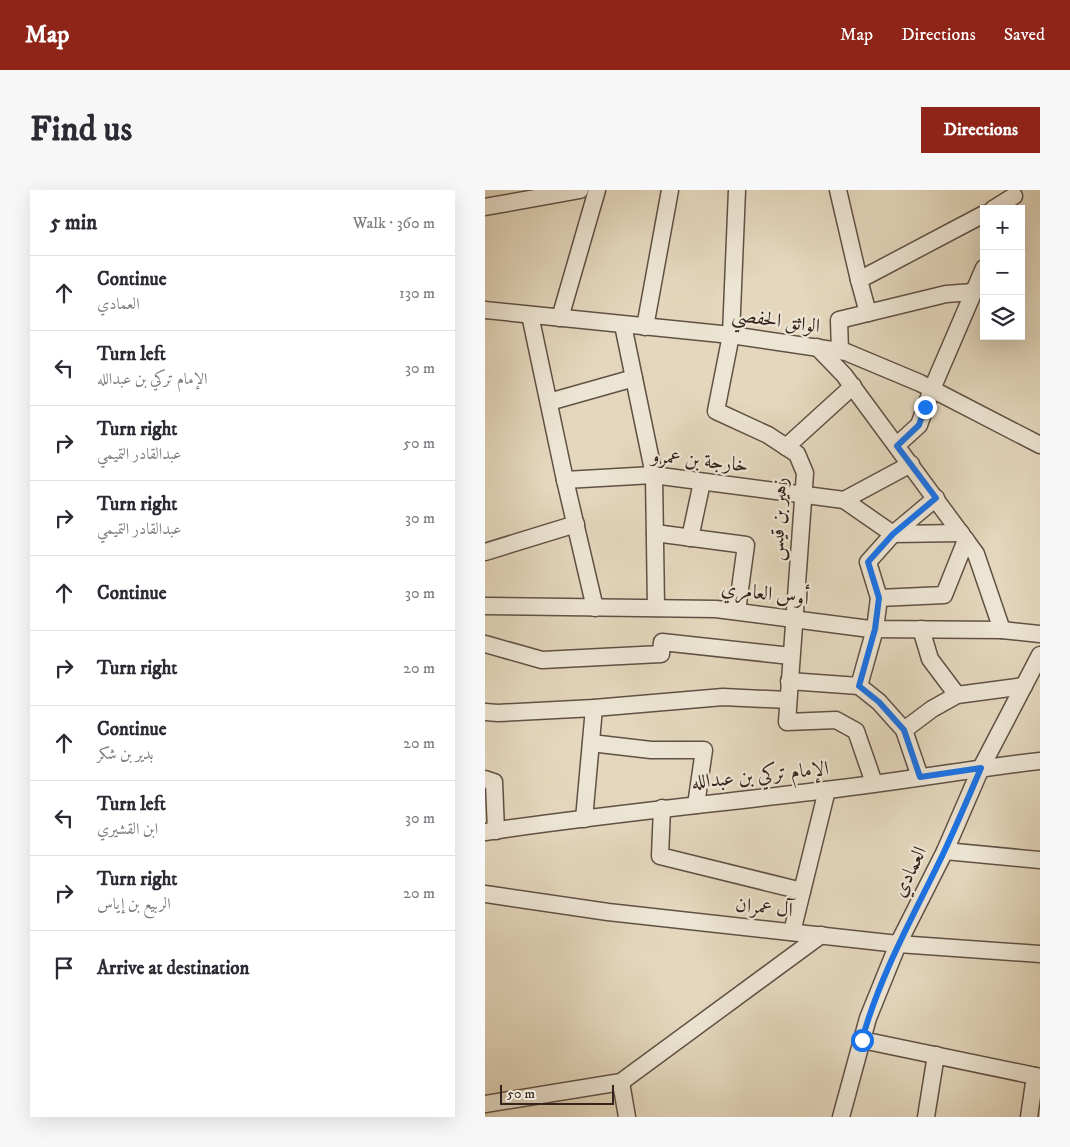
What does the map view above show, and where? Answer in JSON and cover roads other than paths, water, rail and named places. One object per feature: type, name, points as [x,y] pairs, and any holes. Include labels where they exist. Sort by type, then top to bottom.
[{"type":"street","points":[[485,207],[580,190]]},
{"type":"street","points":[[560,318],[597,190]]},
{"type":"street","points":[[645,327],[670,190]]},
{"type":"street","name":"زهير بن قيس","points":[[737,190],[731,335],[715,411],[768,435],[797,454],[805,474],[787,722],[836,720],[856,731],[874,783]]},
{"type":"street","points":[[838,190],[868,313]]},
{"type":"street","points":[[1000,205],[1013,198]]},
{"type":"street","points":[[859,280],[980,216]]},
{"type":"street","points":[[897,446],[919,425],[931,389],[980,277]]},
{"type":"street","points":[[840,351],[839,320],[946,294],[973,292]]},
{"type":"street","name":"الواثق الحفصي","points":[[485,310],[731,335],[840,351],[931,389],[1040,445]]},
{"type":"street","points":[[530,315],[565,480],[595,608]]},
{"type":"street","points":[[623,325],[654,475],[656,608]]},
{"type":"street","points":[[817,348],[853,386],[977,554],[1002,630]]},
{"type":"street","points":[[549,402],[634,378]]},
{"type":"street","points":[[786,447],[853,386]]},
{"type":"street","points":[[911,464],[844,500],[893,534],[963,536]]},
{"type":"street","name":"خارجة بن عمرو","points":[[565,480],[654,475],[844,500]]},
{"type":"street","points":[[690,538],[702,482]]},
{"type":"street","points":[[859,686],[875,629],[879,598],[868,562],[893,534],[936,498]]},
{"type":"street","points":[[485,552],[576,524]]},
{"type":"street","points":[[655,533],[746,545],[737,612]]},
{"type":"street","points":[[879,598],[944,595],[963,536]]},
{"type":"street","name":"أوس العامري","points":[[485,606],[716,609],[875,629],[1002,630],[1040,634]]},
{"type":"street","points":[[921,629],[930,659],[957,695]]},
{"type":"street","points":[[485,644],[542,660],[661,654],[662,642],[791,656]]},
{"type":"street","name":"العمادي","points":[[841,1117],[868,1018],[898,944],[945,851],[981,768],[1040,655]]},
{"type":"street","points":[[789,681],[859,686],[879,702],[904,730],[920,777]]},
{"type":"street","points":[[904,730],[932,709],[957,695],[1024,686]]},
{"type":"street","points":[[485,712],[594,708],[723,697],[788,700]]},
{"type":"street","points":[[584,819],[594,708]]},
{"type":"street","points":[[591,743],[651,750],[704,750],[696,805]]},
{"type":"street","name":"الإمام تركي بن عبدالله","points":[[491,832],[662,808],[827,790],[1040,761]]},
{"type":"street","points":[[485,779],[494,782],[491,832]]},
{"type":"street","points":[[793,932],[827,790]]},
{"type":"street","points":[[662,808],[660,856],[802,890]]},
{"type":"street","points":[[945,851],[1040,860]]},
{"type":"street","name":"آل عمران","points":[[485,894],[608,912],[898,944],[1040,954]]},
{"type":"street","points":[[485,1104],[621,1082],[821,935]]},
{"type":"street","points":[[862,1040],[1038,1076],[1029,1117]]},
{"type":"street","points":[[926,1117],[935,1055]]},
{"type":"street","points":[[621,1082],[627,1117]]}]
